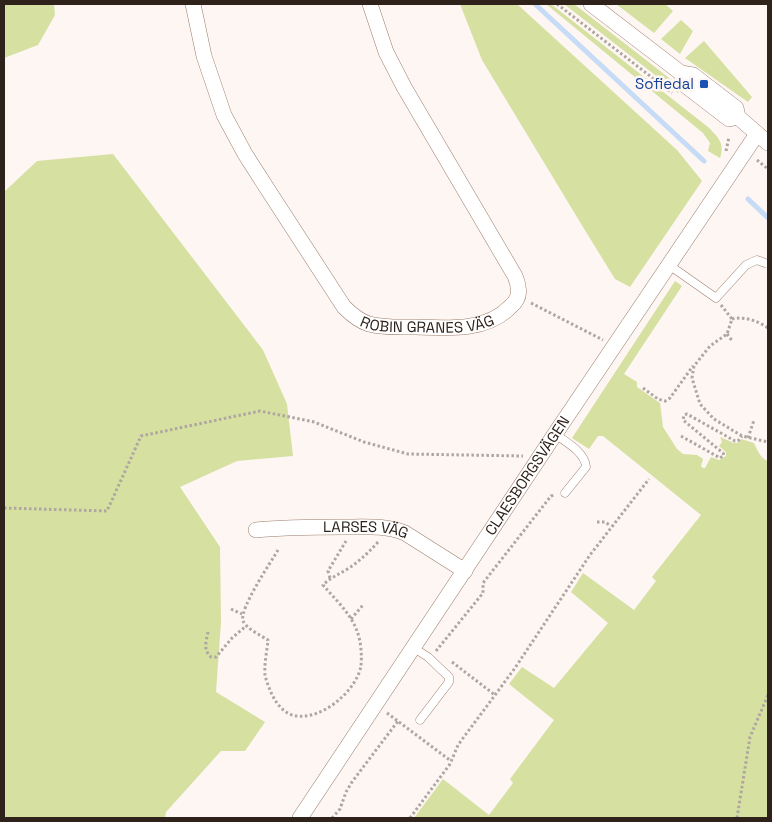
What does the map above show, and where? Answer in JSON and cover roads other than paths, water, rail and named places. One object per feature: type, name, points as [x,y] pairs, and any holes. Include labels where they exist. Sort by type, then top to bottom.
[{"type":"street","name":"ROBIN GRANES VÄG","points":[[193,4],[204,56],[224,115],[245,154],[344,307],[354,317],[369,324],[384,327],[460,328],[492,320],[506,311],[516,301],[519,288],[515,276],[404,87],[386,52],[370,4]]},
{"type":"street","points":[[591,4],[680,73],[686,86],[729,119],[738,117],[763,138]]},
{"type":"street","name":"CLAESBORGSVÄGEN","points":[[300,818],[669,265],[763,138]]},
{"type":"street","name":"LARSES VÄG","points":[[256,530],[291,527],[392,528],[405,532],[465,571]]},
{"type":"lane","points":[[669,265],[716,298],[746,265],[757,260],[765,263]]},
{"type":"lane","points":[[555,434],[586,461],[586,467],[565,493]]},
{"type":"lane","points":[[414,648],[442,669],[449,677],[450,682],[420,720]]},
{"type":"waterway","points":[[535,4],[704,161]]},
{"type":"waterway","points":[[748,199],[768,218]]},
{"type":"place","name":"Sofiedal","points":[[704,84]]}]
